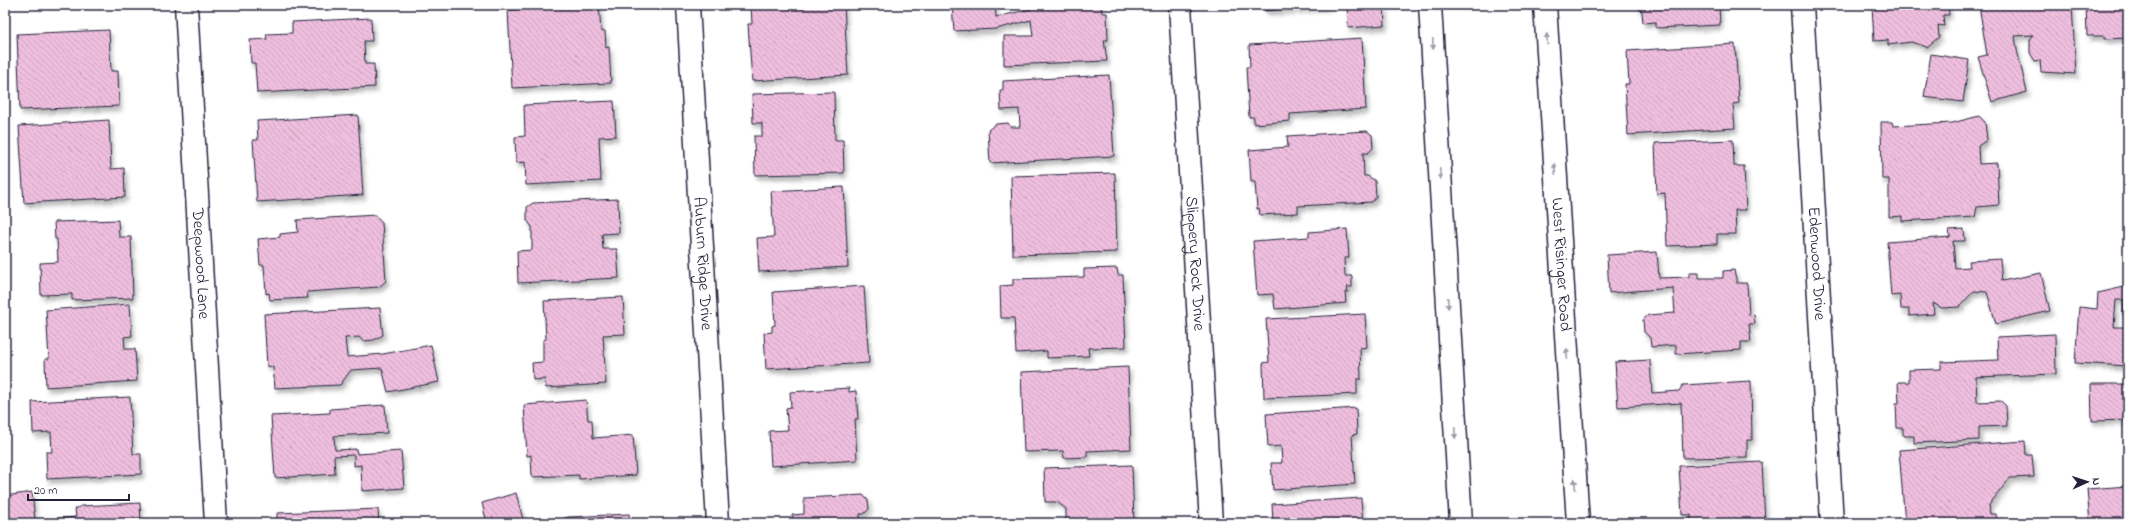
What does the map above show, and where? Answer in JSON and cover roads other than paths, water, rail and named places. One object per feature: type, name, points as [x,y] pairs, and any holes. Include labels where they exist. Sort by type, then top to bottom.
[{"type":"street","name":"Deepwood Lane","points":[[186,5],[216,523]]},
{"type":"street","name":"Auburn Ridge Drive","points":[[688,5],[718,523]]},
{"type":"street","name":"Slippery Rock Drive","points":[[1180,5],[1211,523]]},
{"type":"street","points":[[1430,5],[1461,523]]},
{"type":"street","name":"West Risinger Road","points":[[1545,5],[1578,523]]},
{"type":"street","name":"Edenwood Drive","points":[[1802,5],[1832,523]]}]
